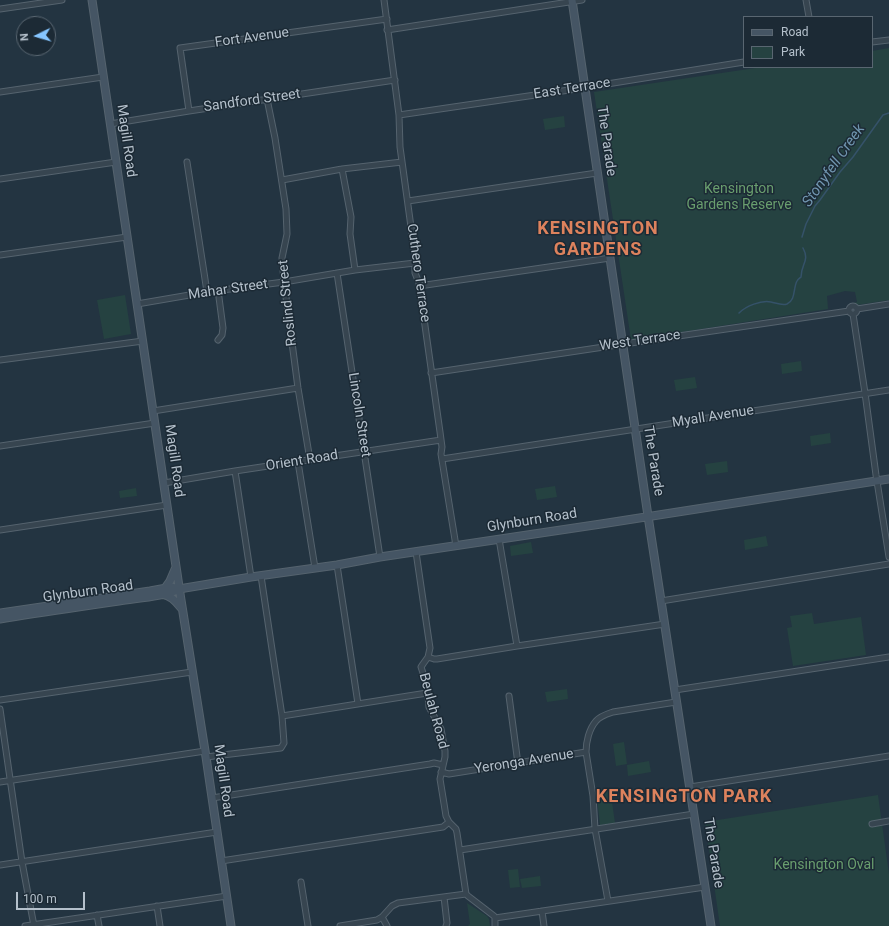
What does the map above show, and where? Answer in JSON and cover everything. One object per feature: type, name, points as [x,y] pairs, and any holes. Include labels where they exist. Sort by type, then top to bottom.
[{"type":"main road","name":"Magill Road","points":[[92,0],[182,609],[206,754],[231,926]]},
{"type":"main road","name":"The Parade","points":[[572,1],[664,624],[711,926]]},
{"type":"main road","name":"Glynburn Road","points":[[0,613],[69,605],[164,591],[173,592],[179,589],[251,577],[338,565],[380,557],[499,540],[889,479]]},
{"type":"main road","points":[[176,567],[170,582],[164,591],[168,596],[176,601],[182,609]]},
{"type":"main road","name":"Glynburn Road","points":[[0,619],[69,605]]},
{"type":"street","points":[[0,9],[62,0]]},
{"type":"street","name":"Cuthero Terrace","points":[[384,0],[399,115],[399,133],[415,256],[415,273],[419,286],[441,440],[441,454],[456,546]]},
{"type":"street","points":[[387,30],[582,0]]},
{"type":"street","points":[[806,0],[809,16]]},
{"type":"street","name":"Fort Avenue","points":[[189,111],[180,48],[387,19]]},
{"type":"street","points":[[873,42],[889,40]]},
{"type":"street","name":"East Terrace","points":[[399,115],[743,62]]},
{"type":"street","points":[[0,92],[103,77]]},
{"type":"street","name":"Sandford Street","points":[[110,124],[395,80]]},
{"type":"street","name":"Roslind Street","points":[[267,100],[286,209],[287,234],[282,258],[284,282],[298,388],[310,460]]},
{"type":"street","points":[[0,179],[116,162]]},
{"type":"street","points":[[188,162],[206,292]]},
{"type":"street","points":[[282,180],[342,169],[402,162]]},
{"type":"street","points":[[342,169],[351,217],[350,234],[354,270]]},
{"type":"street","points":[[408,201],[597,173]]},
{"type":"street","points":[[0,255],[127,237]]},
{"type":"street","points":[[419,286],[610,258]]},
{"type":"street","name":"Mahar Street","points":[[137,304],[218,290],[284,282],[354,270],[415,263]]},
{"type":"street","name":"Lincoln Street","points":[[337,273],[380,557]]},
{"type":"street","points":[[218,290],[223,328],[222,336],[218,340]]},
{"type":"street","points":[[889,304],[857,309],[856,313],[851,313],[865,393],[889,557]]},
{"type":"street","name":"West Terrace","points":[[431,373],[622,344],[851,313]]},
{"type":"street","points":[[0,360],[143,341]]},
{"type":"street","points":[[153,411],[298,388]]},
{"type":"street","name":"Myall Avenue","points":[[442,459],[889,390]]},
{"type":"street","points":[[0,446],[155,423]]},
{"type":"street","name":"Orient Road","points":[[164,483],[441,440]]},
{"type":"street","points":[[298,462],[314,568]]},
{"type":"street","points":[[235,471],[251,577]]},
{"type":"street","points":[[0,530],[167,505]]},
{"type":"street","points":[[499,540],[517,646]]},
{"type":"street","name":"Beulah Road","points":[[416,552],[430,648],[430,653],[421,667],[427,685],[429,707],[441,729],[445,757],[440,779],[446,816],[448,822],[456,829],[457,833],[466,894]]},
{"type":"street","points":[[661,601],[889,564]]},
{"type":"street","points":[[338,565],[358,704]]},
{"type":"street","points":[[0,782],[206,754],[281,748],[284,743],[282,716],[261,576]]},
{"type":"street","points":[[428,657],[437,659],[664,624]]},
{"type":"street","points":[[675,690],[889,658]]},
{"type":"street","points":[[0,700],[192,672]]},
{"type":"street","points":[[282,716],[427,693]]},
{"type":"street","points":[[509,696],[518,764]]},
{"type":"street","name":"Yeronga Avenue","points":[[441,772],[448,774],[586,752],[586,746],[591,730],[596,721],[604,715],[613,712],[676,702]]},
{"type":"street","points":[[0,709],[22,862],[34,925]]},
{"type":"street","points":[[586,752],[593,796],[595,829],[608,901]]},
{"type":"street","points":[[690,787],[889,756]]},
{"type":"street","points":[[212,798],[434,763],[443,765]]},
{"type":"street","points":[[460,850],[694,814]]},
{"type":"street","points":[[872,824],[889,821]]},
{"type":"street","points":[[222,861],[442,827],[448,822]]},
{"type":"street","points":[[0,865],[217,832]]},
{"type":"street","points":[[301,882],[308,926]]},
{"type":"street","points":[[495,918],[705,887]]},
{"type":"street","points":[[340,926],[377,920],[398,902],[466,894],[494,916],[495,926]]},
{"type":"street","points":[[25,926],[227,896]]},
{"type":"street","points":[[444,896],[446,926]]},
{"type":"street","points":[[157,906],[160,926]]},
{"type":"street","points":[[542,911],[544,926]]},
{"type":"street","points":[[97,915],[99,926]]},
{"type":"street","points":[[382,917],[387,926]]},
{"type":"green space","name":"Kensington Gardens Reserve","points":[[889,48],[889,300],[857,305],[850,304],[857,302],[855,292],[845,291],[827,296],[828,309],[631,340],[594,92],[755,68],[873,68],[873,51]]},
{"type":"green space","points":[[564,116],[565,127],[545,130],[543,119]]},
{"type":"green space","points":[[125,295],[131,334],[104,339],[97,300]]},
{"type":"green space","points":[[801,361],[802,371],[782,374],[781,364]]},
{"type":"green space","points":[[695,377],[697,388],[676,391],[674,380]]},
{"type":"green space","points":[[830,433],[831,443],[811,446],[810,436]]},
{"type":"green space","points":[[727,461],[728,472],[707,475],[705,464]]},
{"type":"green space","points":[[555,486],[557,497],[537,500],[535,489]]},
{"type":"green space","points":[[136,488],[137,496],[120,498],[119,491]]},
{"type":"green space","points":[[766,536],[768,546],[745,550],[744,540]]},
{"type":"green space","points":[[531,542],[533,553],[511,556],[510,546]]},
{"type":"green space","points":[[812,613],[814,624],[861,617],[866,655],[793,666],[787,628],[792,627],[790,616]]},
{"type":"green space","points":[[567,689],[568,699],[547,702],[545,692]]},
{"type":"green space","points":[[624,742],[627,764],[616,766],[613,744]]},
{"type":"green space","points":[[649,761],[651,772],[628,776],[627,765]]},
{"type":"green space","points":[[610,788],[615,823],[600,825],[596,790]]},
{"type":"green space","name":"Kensington Oval","points":[[878,795],[889,874],[889,926],[720,926],[705,822]]},
{"type":"green space","points":[[518,869],[520,887],[510,888],[508,870]]},
{"type":"green space","points":[[540,876],[541,886],[522,888],[520,879]]},
{"type":"green space","points":[[467,903],[487,916],[490,926],[468,926],[470,924]]},
{"type":"waterway","name":"Stonyfell Creek","points":[[802,237],[806,224],[815,206],[883,115],[889,113]]},
{"type":"waterway","name":"Stonyfell Creek","points":[[739,313],[742,310],[758,303],[771,302],[783,305],[792,300],[797,281],[801,277],[806,256],[803,248]]},
{"type":"district","name":"KENSINGTON GARDENS","points":[[598,239]]},
{"type":"district","name":"KENSINGTON PARK","points":[[684,797]]}]
